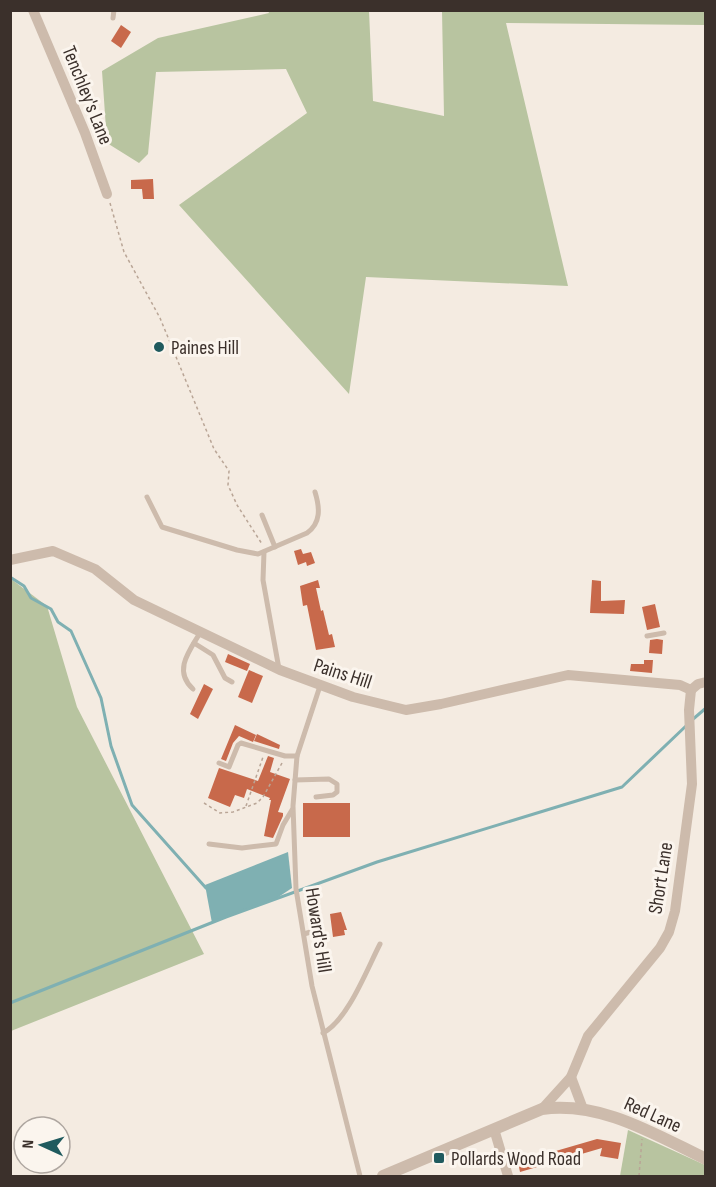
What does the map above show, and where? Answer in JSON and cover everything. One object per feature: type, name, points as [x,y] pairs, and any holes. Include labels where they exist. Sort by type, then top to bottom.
[{"type":"street","name":"Tenchley's Lane","points":[[33,10],[85,133],[107,194]]},
{"type":"street","name":"Pains Hill","points":[[10,560],[53,551],[95,569],[134,600],[280,670],[320,686],[406,710],[568,675],[680,685],[691,690]]},
{"type":"street","points":[[691,690],[705,682]]},
{"type":"street","name":"Short Lane","points":[[542,1109],[571,1077],[588,1036],[660,948],[669,932],[677,895],[692,784],[689,710],[691,690]]},
{"type":"street","points":[[383,1176],[542,1109],[558,1107],[583,1109],[571,1077]]},
{"type":"street","name":"Red Lane","points":[[583,1109],[643,1129],[705,1159]]},
{"type":"street","points":[[494,1129],[508,1176]]},
{"type":"lane","points":[[113,18],[114,10]]},
{"type":"lane","points":[[147,497],[162,527],[237,550],[258,554],[314,528],[319,518],[315,492]]},
{"type":"lane","points":[[262,515],[275,547]]},
{"type":"lane","points":[[264,552],[263,580],[280,670]]},
{"type":"lane","points":[[193,689],[185,679],[182,669],[201,631]]},
{"type":"lane","points":[[647,636],[664,633]]},
{"type":"lane","points":[[194,643],[213,655],[225,678],[232,682]]},
{"type":"lane","name":"Howard's Hill","points":[[320,686],[297,756],[293,806],[296,890],[307,964],[360,1176]]},
{"type":"lane","points":[[219,763],[229,767],[241,743],[285,756],[297,756]]},
{"type":"lane","points":[[295,780],[329,779],[337,784],[337,792],[333,795],[316,797]]},
{"type":"lane","points":[[209,844],[242,848],[276,844],[293,806]]},
{"type":"lane","points":[[304,934],[317,930]]},
{"type":"lane","points":[[323,1033],[338,1021],[349,1005],[380,944]]},
{"type":"path","points":[[107,194],[124,252],[160,318],[214,449],[229,471],[228,485],[237,505],[262,543],[264,552]]},
{"type":"path","points":[[246,806],[266,751]]},
{"type":"path","points":[[204,803],[220,813],[233,813],[257,803],[263,797],[285,756]]},
{"type":"path","points":[[639,1176],[643,1129]]},
{"type":"green space","points":[[268,11],[369,11],[373,101],[444,116],[442,11],[705,11],[706,25],[506,23],[568,286],[366,277],[349,394],[179,205],[307,113],[286,69],[156,72],[148,154],[139,163],[107,143],[102,71],[158,38],[269,13]]},
{"type":"green space","points":[[11,579],[47,606],[77,707],[204,954],[11,1031]]},
{"type":"green space","points":[[628,1130],[705,1165],[705,1176],[620,1176]]},
{"type":"water","points":[[288,852],[292,888],[277,898],[212,923],[205,885]]},
{"type":"building","points":[[121,25],[131,32],[121,48],[111,41]]},
{"type":"building","points":[[153,179],[154,199],[143,199],[142,189],[131,189],[131,180]]},
{"type":"building","points":[[301,549],[303,554],[311,552],[315,563],[307,566],[306,562],[298,565],[294,551]]},
{"type":"building","points":[[318,580],[320,588],[316,588],[321,611],[323,610],[329,635],[332,634],[335,647],[316,650],[307,605],[303,606],[300,586]]},
{"type":"building","points":[[592,580],[601,581],[601,601],[625,600],[624,614],[590,613]]},
{"type":"building","points":[[655,604],[660,627],[647,630],[642,607]]},
{"type":"building","points":[[650,640],[663,640],[662,654],[649,653]]},
{"type":"building","points":[[228,654],[250,664],[247,671],[225,662]]},
{"type":"building","points":[[644,660],[653,660],[652,673],[630,671],[631,664],[644,664]]},
{"type":"building","points":[[249,670],[263,676],[252,703],[238,697]]},
{"type":"building","points":[[204,684],[213,689],[198,719],[190,714]]},
{"type":"building","points":[[235,725],[256,735],[253,742],[239,736],[233,743],[226,761],[221,759]]},
{"type":"building","points":[[257,734],[280,745],[279,749],[254,741]]},
{"type":"building","points":[[268,756],[274,758],[270,772],[290,779],[278,812],[283,813],[283,816],[273,838],[264,836],[270,798],[247,789],[244,798],[235,795],[230,807],[208,798],[219,768],[258,781]]},
{"type":"building","points":[[303,803],[350,803],[350,837],[303,837]]},
{"type":"building","points":[[341,912],[347,930],[344,930],[345,935],[333,937],[330,914]]},
{"type":"building","points":[[597,1139],[621,1143],[618,1159],[600,1156],[602,1148],[520,1172],[518,1162]]},
{"type":"waterway","points":[[10,577],[24,586],[31,598],[51,609],[58,622],[71,631],[101,698],[111,746],[132,805],[206,888]]},
{"type":"waterway","points":[[692,720],[706,708]]},
{"type":"waterway","points":[[10,1003],[226,917],[377,862],[622,787],[687,725]]},
{"type":"place","name":"Paines Hill","points":[[159,347]]},
{"type":"place","name":"Pollards Wood Road","points":[[439,1158]]}]
